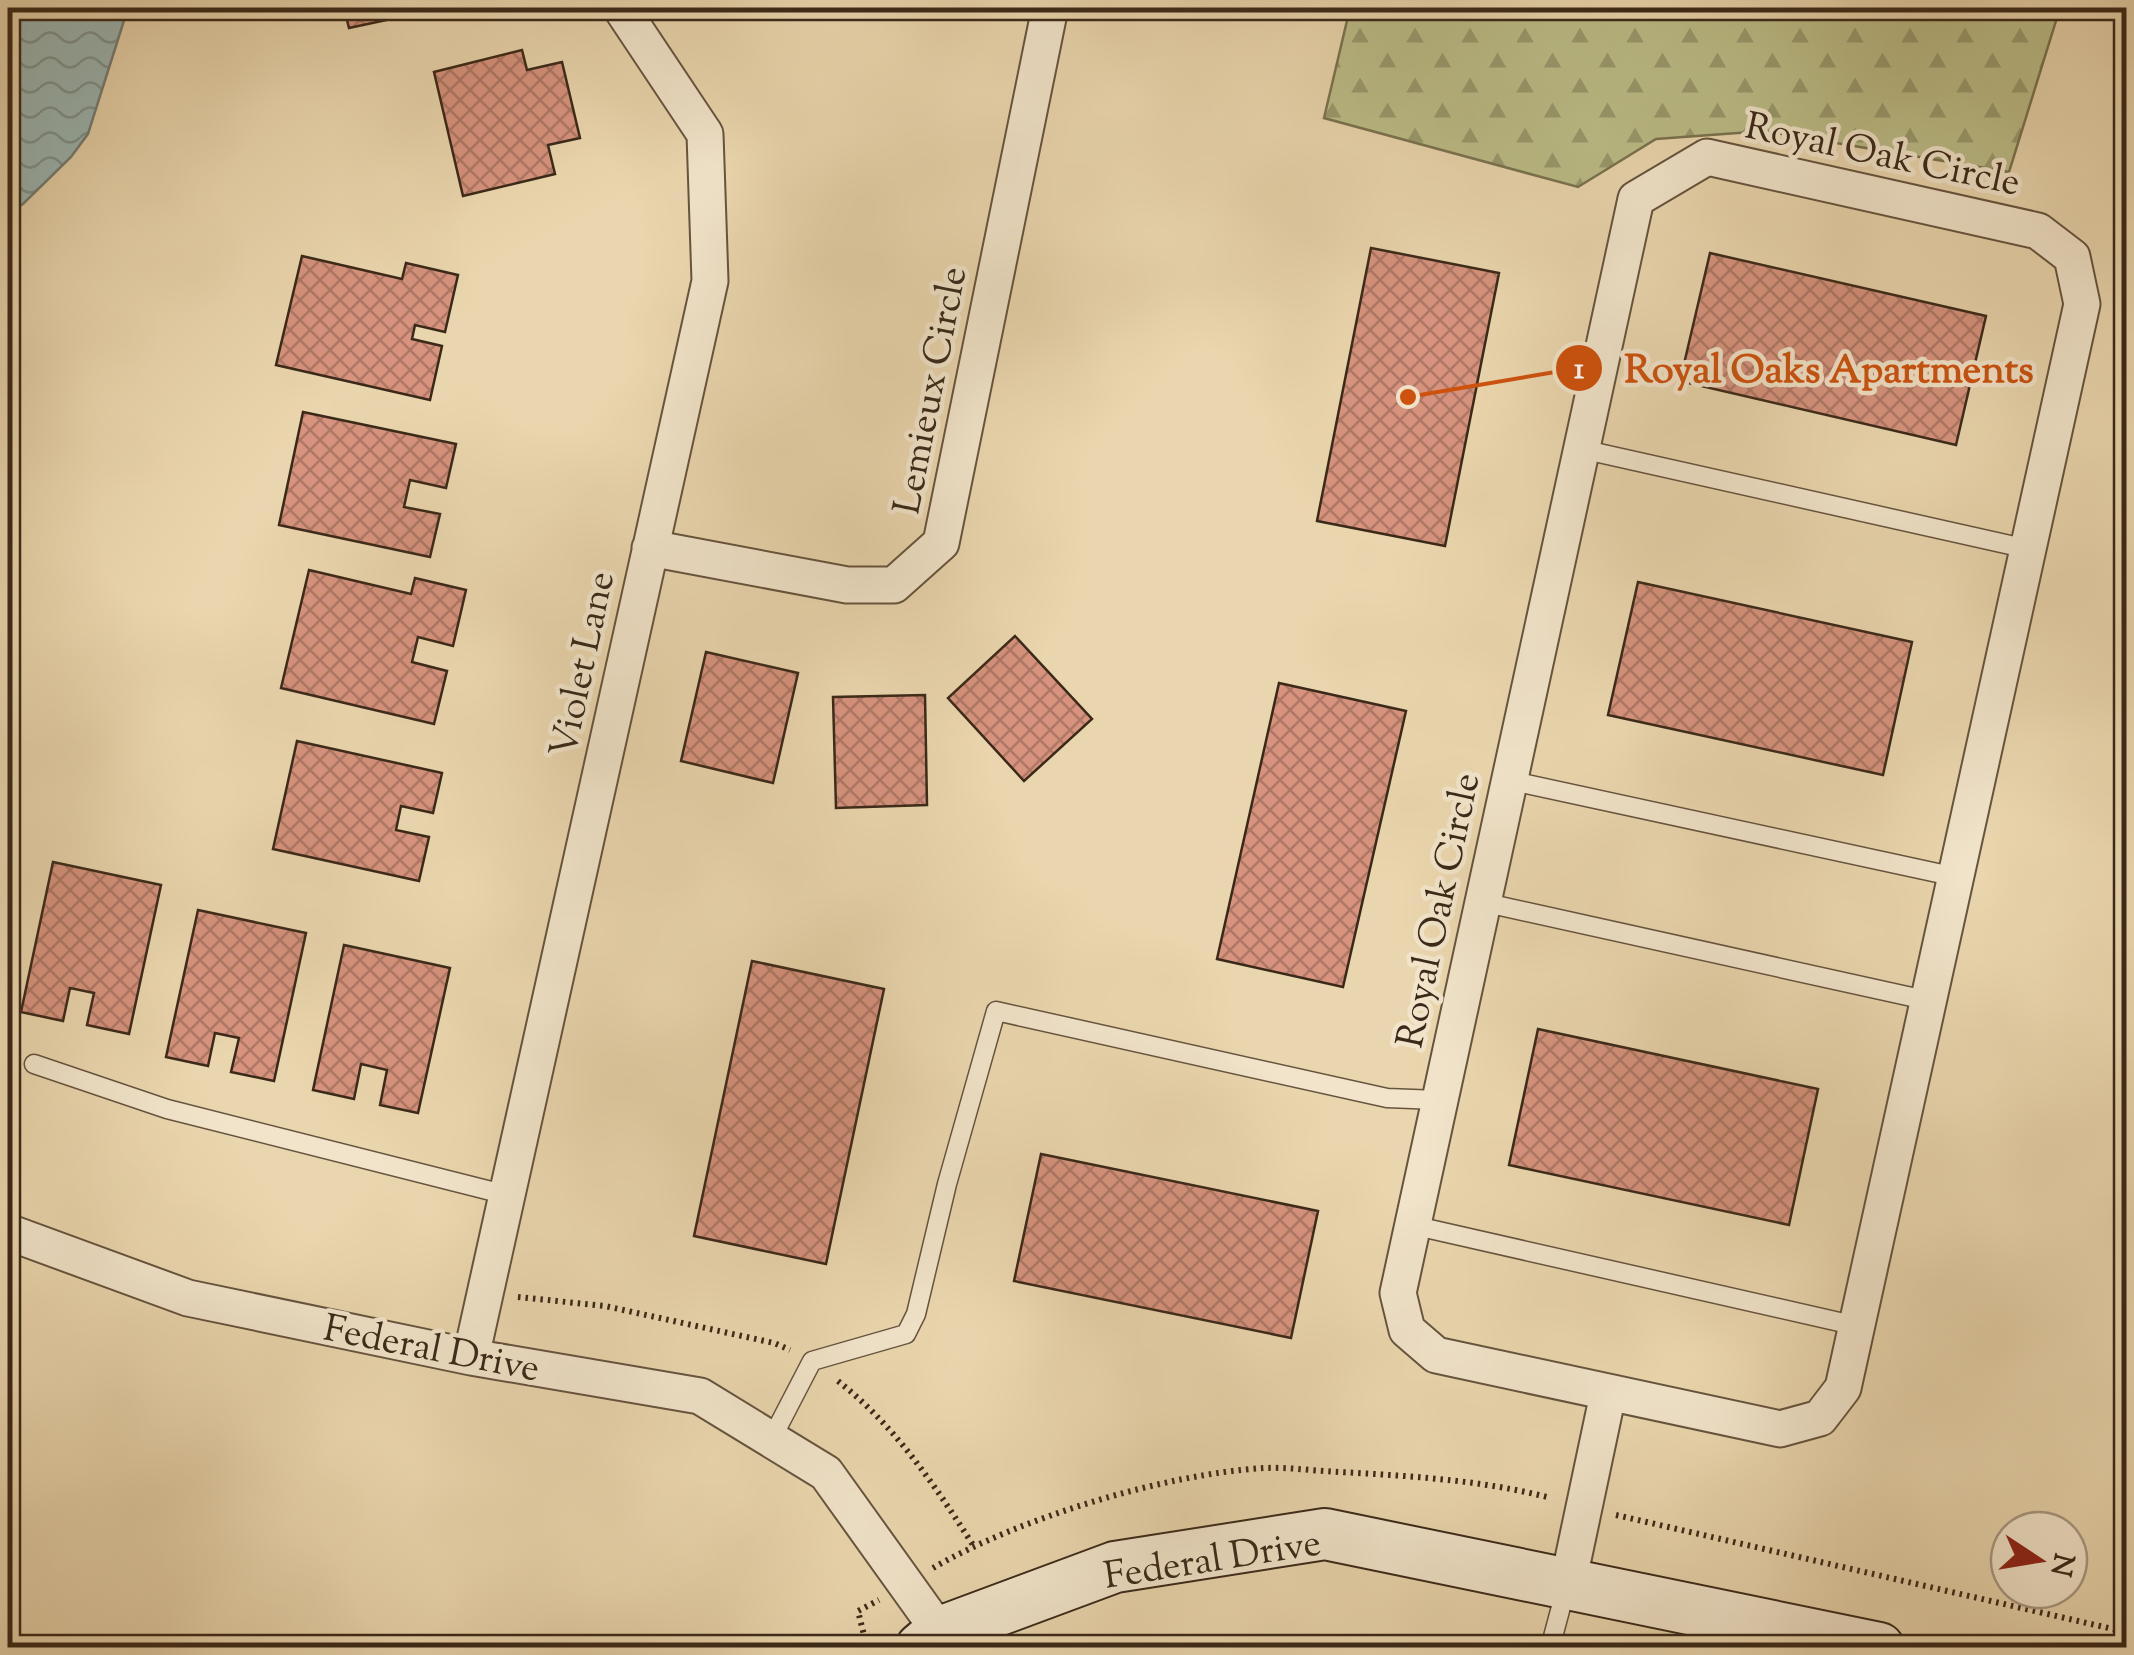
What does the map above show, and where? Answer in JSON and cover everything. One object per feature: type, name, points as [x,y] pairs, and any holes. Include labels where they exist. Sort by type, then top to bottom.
[{"type":"street","name":"Violet Lane","points":[[472,1357],[710,281],[704,134],[621,8]]},
{"type":"street","name":"Lemieux Circle","points":[[650,548],[846,585],[894,585],[941,543],[1050,8]]},
{"type":"street","name":"Royal Oak Circle","points":[[1707,158],[2038,230],[2072,257],[2082,304],[2028,549],[1843,1388],[1820,1418],[1780,1429],[1436,1355],[1407,1330],[1398,1294],[1636,199],[1707,158]]},
{"type":"street","name":"Federal Drive","points":[[8,1232],[188,1298],[472,1357],[700,1396],[826,1473],[931,1640],[1115,1568],[1326,1534],[1879,1648]]},
{"type":"street","points":[[1568,1583],[1608,1394]]},
{"type":"lane","points":[[1581,449],[2028,549]]},
{"type":"lane","points":[[1508,780],[1956,877]]},
{"type":"lane","points":[[1482,902],[1930,1000]]},
{"type":"lane","points":[[771,1440],[812,1362],[906,1334],[916,1314],[947,1184],[996,1011],[1387,1098],[1438,1100]]},
{"type":"lane","points":[[34,1064],[167,1109],[507,1195]]},
{"type":"lane","points":[[1412,1225],[1857,1326]]},
{"type":"lane","points":[[1550,1648],[1568,1583]]},
{"type":"path","points":[[512,1296],[605,1306],[774,1343],[812,1362],[861,1399],[920,1463],[973,1544]]},
{"type":"green space","points":[[1350,8],[2060,8],[2009,172],[1765,131],[1656,139],[1578,187],[1324,118]]},
{"type":"water","points":[[8,8],[128,8],[88,134],[71,157],[23,204],[8,213]]},
{"type":"building","points":[[344,8],[438,8],[438,9],[349,28]]},
{"type":"building","points":[[522,50],[527,70],[562,62],[580,138],[548,145],[555,174],[463,196],[434,72]]},
{"type":"building","points":[[1371,248],[1499,273],[1445,546],[1317,521]]},
{"type":"building","points":[[1710,253],[1986,316],[1956,445],[1680,381]]},
{"type":"building","points":[[302,256],[402,279],[406,263],[458,275],[445,332],[415,325],[412,339],[442,346],[430,400],[276,365]]},
{"type":"building","points":[[303,412],[456,444],[446,488],[410,480],[404,507],[440,514],[430,557],[279,525]]},
{"type":"building","points":[[309,570],[411,594],[415,578],[466,590],[453,646],[418,637],[412,662],[447,671],[434,724],[281,688]]},
{"type":"building","points":[[1638,582],[1912,642],[1883,775],[1608,715]]},
{"type":"building","points":[[1015,636],[1092,719],[1024,781],[948,698]]},
{"type":"building","points":[[706,652],[798,673],[773,783],[681,761]]},
{"type":"building","points":[[1279,683],[1406,711],[1343,987],[1217,959]]},
{"type":"building","points":[[925,695],[927,805],[836,808],[833,697]]},
{"type":"building","points":[[297,741],[442,773],[433,813],[401,806],[396,830],[429,837],[419,881],[273,849]]},
{"type":"building","points":[[53,862],[161,885],[129,1034],[87,1025],[94,993],[70,988],[63,1021],[21,1012]]},
{"type":"building","points":[[198,910],[306,933],[274,1081],[231,1072],[239,1038],[215,1033],[208,1066],[166,1057]]},
{"type":"building","points":[[344,945],[450,968],[418,1113],[380,1105],[387,1070],[361,1064],[354,1099],[313,1090]]},
{"type":"building","points":[[752,961],[884,989],[826,1264],[694,1236]]},
{"type":"building","points":[[1538,1029],[1818,1089],[1789,1225],[1509,1165]]},
{"type":"building","points":[[1041,1154],[1318,1211],[1291,1338],[1014,1281]]},
{"type":"place","name":"Royal Oaks Apartments","points":[[1408,397]]}]
